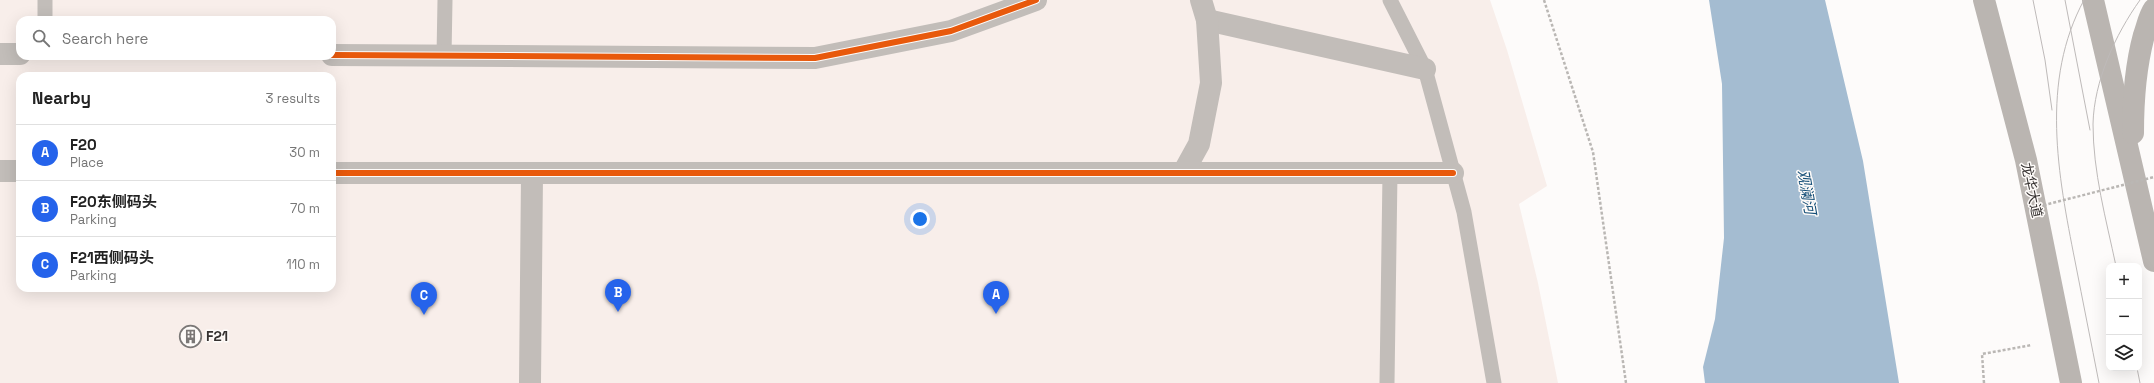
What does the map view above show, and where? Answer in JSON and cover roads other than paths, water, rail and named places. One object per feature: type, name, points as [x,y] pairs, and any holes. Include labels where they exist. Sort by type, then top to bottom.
[{"type":"main road","name":"龙华大道","points":[[1984,0],[2026,160],[2071,383]]},
{"type":"main road","points":[[2093,0],[2144,177]]},
{"type":"main road","points":[[2154,9],[2142,46],[2133,94],[2154,261]]},
{"type":"street","points":[[336,56],[815,58],[951,31],[1036,0]]},
{"type":"street","points":[[1183,173],[1199,144],[1211,83],[1204,10],[1425,69]]},
{"type":"street","points":[[0,54],[16,54]]},
{"type":"street","points":[[0,171],[16,171]]},
{"type":"street","points":[[336,173],[532,175],[1453,173]]},
{"type":"street","points":[[530,383],[532,175]]},
{"type":"lane","points":[[45,0],[45,16]]},
{"type":"lane","points":[[444,56],[445,0]]},
{"type":"lane","points":[[1390,0],[1425,69],[1464,212],[1494,383]]},
{"type":"lane","points":[[1387,383],[1390,173]]},
{"type":"water","name":"观澜河","points":[[1709,0],[1825,0],[1863,161],[1899,383],[1705,383],[1703,367],[1715,319],[1724,238],[1722,84]]},
{"type":"tram line","points":[[2033,0],[2045,60],[2052,110]]},
{"type":"tram line","points":[[2065,0],[2090,130]]},
{"type":"tram line","points":[[2084,0],[2070,31],[2062,63],[2057,96],[2057,129],[2063,195],[2099,383]]},
{"type":"tram line","points":[[2115,263],[2095,160],[2093,124],[2094,108],[2097,91],[2114,43],[2140,0]]},
{"type":"tram line","points":[[2138,371],[2140,383]]},
{"type":"place","name":"F20东侧码头","points":[[618,312]]},
{"type":"place","name":"F20","points":[[996,314]]},
{"type":"place","name":"F21西侧码头","points":[[424,315]]},
{"type":"place","name":"F21","points":[[190,336]]}]
